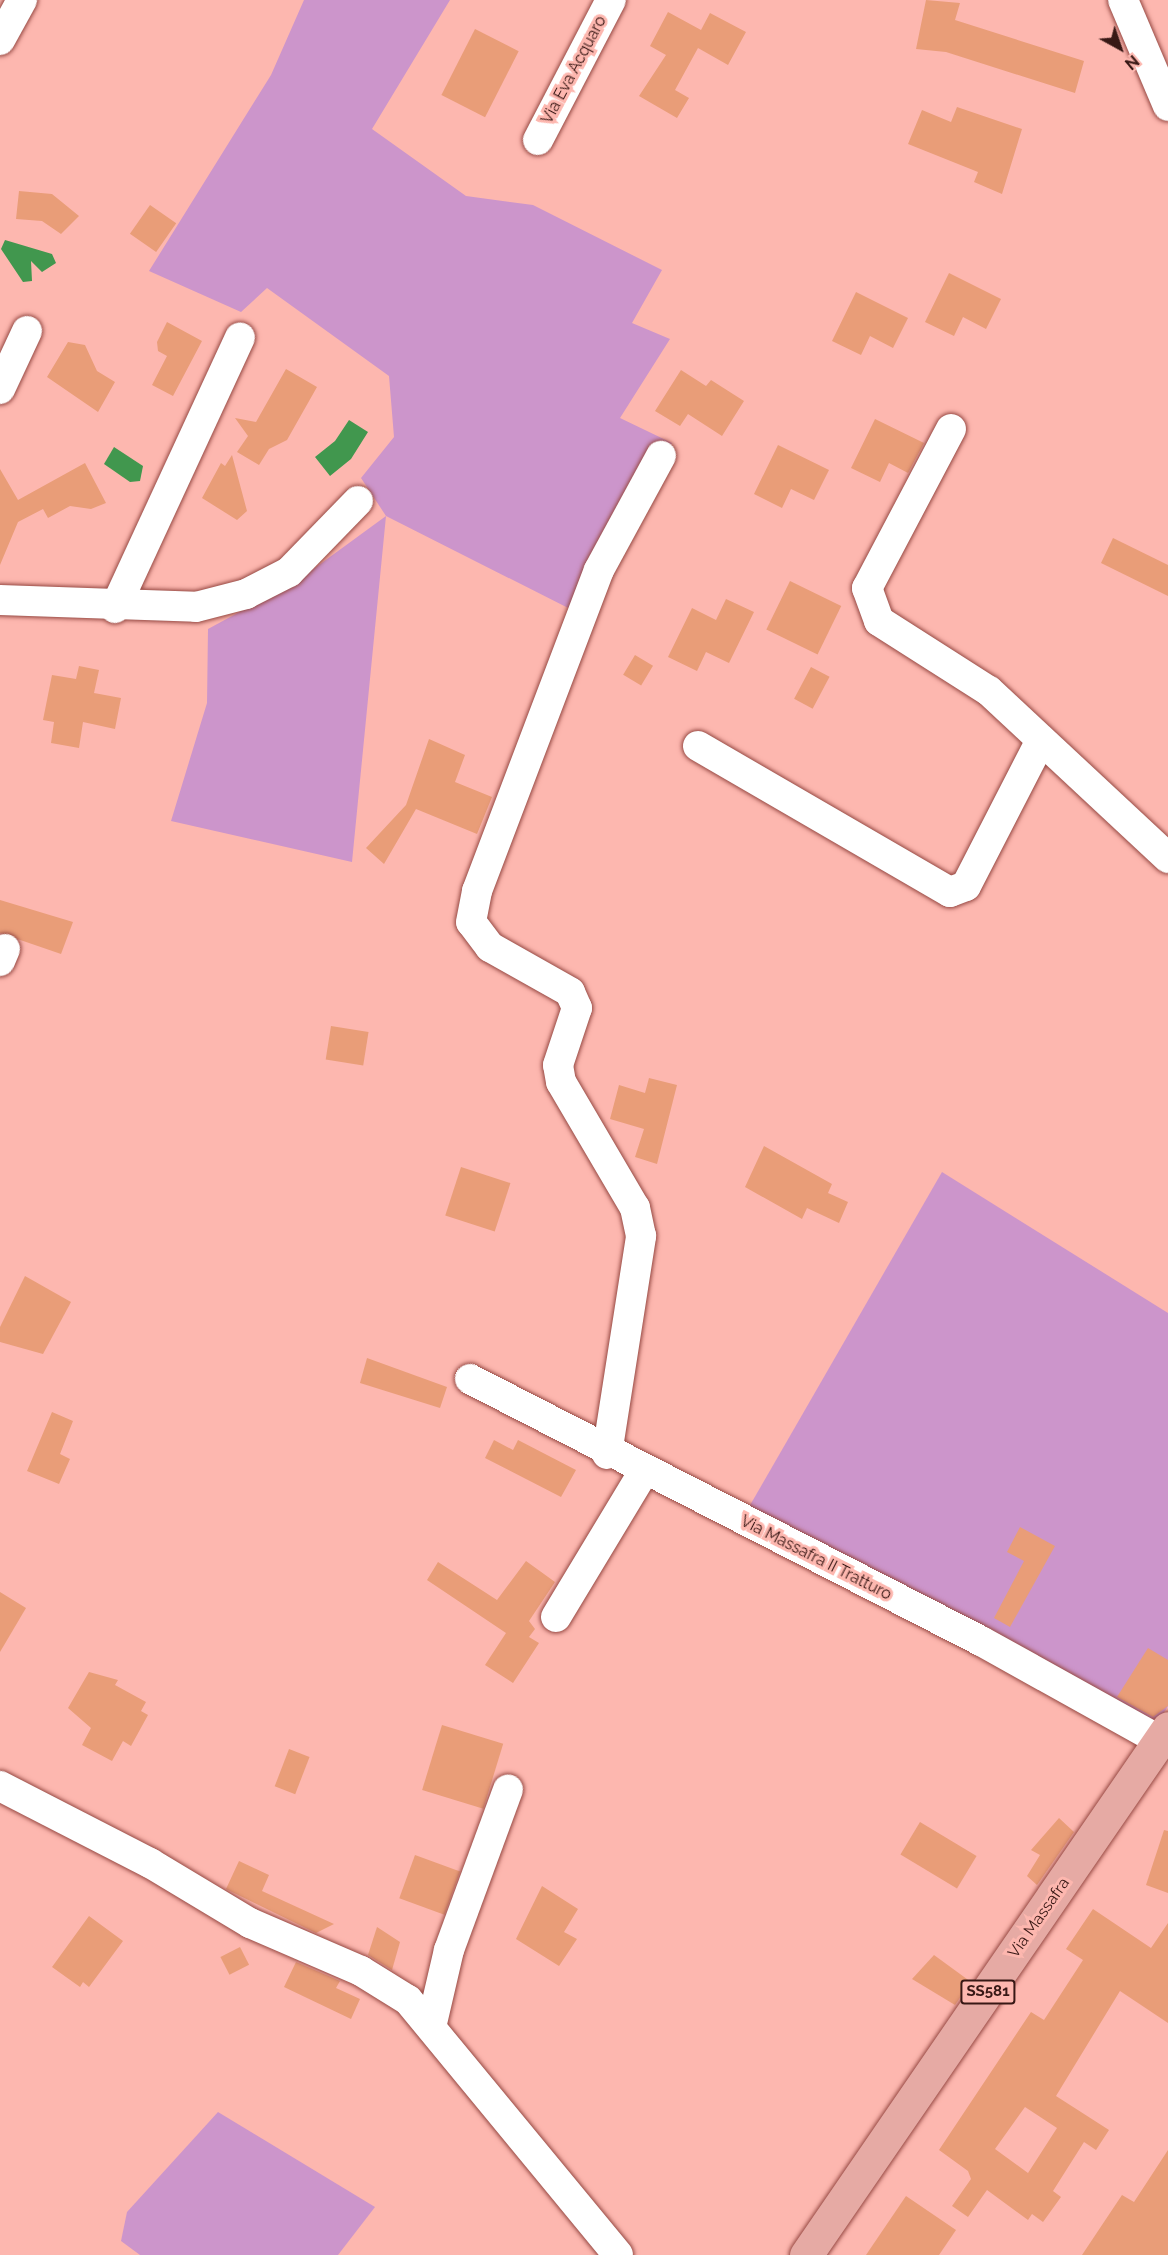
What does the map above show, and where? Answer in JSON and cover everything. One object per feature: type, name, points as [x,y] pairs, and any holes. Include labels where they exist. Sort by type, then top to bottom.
[{"type":"main road","name":"Via Massafra","points":[[806,2255],[1164,1735]]},
{"type":"street","points":[[0,39],[22,0]]},
{"type":"street","name":"Via Eva Acquaro","points":[[538,140],[611,0]]},
{"type":"street","points":[[1123,0],[1168,106]]},
{"type":"street","points":[[0,389],[27,331]]},
{"type":"street","points":[[115,608],[240,338]]},
{"type":"street","points":[[951,429],[867,588],[879,621],[989,691],[1168,858]]},
{"type":"street","points":[[607,1454],[639,1221],[630,1194],[561,1082],[558,1065],[577,1008],[570,992],[490,947],[471,922],[477,891],[599,570],[661,456]]},
{"type":"street","points":[[0,600],[115,608],[196,607],[246,594],[289,572],[358,501]]},
{"type":"street","points":[[698,746],[950,892],[966,886],[1041,740]]},
{"type":"street","name":"Via Massafra II Tratturo","points":[[470,1379],[607,1454],[1164,1735]]},
{"type":"street","points":[[556,1617],[644,1471]]},
{"type":"street","points":[[0,1786],[150,1863],[250,1923],[361,1971],[408,2000],[432,2023],[618,2255]]},
{"type":"street","points":[[432,2023],[449,1950],[508,1790]]},
{"type":"shaded area","points":[[304,0],[450,0],[372,129],[466,196],[533,205],[662,270],[632,323],[670,339],[620,418],[672,443],[584,616],[386,516],[361,478],[394,437],[389,376],[267,288],[241,312],[149,271],[271,75]]},
{"type":"shaded area","points":[[5,240],[52,254],[56,263],[42,272],[31,261],[32,281],[23,282],[1,249]]},
{"type":"shaded area","points":[[349,420],[368,432],[351,459],[330,476],[315,457],[335,441]]},
{"type":"shaded area","points":[[114,447],[143,466],[140,481],[130,482],[104,464]]},
{"type":"shaded area","points":[[386,516],[352,862],[171,821],[207,703],[208,629],[297,581]]},
{"type":"shaded area","points":[[942,1172],[1168,1313],[1168,1706],[1154,1729],[749,1507]]},
{"type":"shaded area","points":[[218,2112],[375,2207],[338,2255],[140,2255],[121,2241],[127,2212]]},
{"type":"building","points":[[926,0],[960,3],[955,20],[1084,61],[1075,93],[946,52],[916,49]]},
{"type":"building","points":[[668,12],[701,30],[710,13],[746,32],[728,65],[698,48],[675,90],[689,98],[677,118],[639,96],[666,55],[650,46]]},
{"type":"building","points":[[475,29],[519,51],[485,117],[441,95]]},
{"type":"building","points":[[957,107],[1022,129],[1002,194],[974,182],[978,172],[908,144],[922,110],[951,122]]},
{"type":"building","points":[[19,191],[52,194],[79,216],[61,234],[42,221],[16,219]]},
{"type":"building","points":[[150,205],[176,223],[156,252],[130,234]]},
{"type":"building","points":[[949,273],[1001,299],[986,329],[963,317],[954,336],[925,322]]},
{"type":"building","points":[[856,292],[908,318],[893,348],[870,336],[861,355],[832,341]]},
{"type":"building","points":[[167,322],[202,341],[173,396],[152,385],[167,356],[158,351],[157,342]]},
{"type":"building","points":[[68,342],[85,345],[97,371],[115,382],[98,412],[47,377]]},
{"type":"building","points":[[286,369],[317,387],[287,440],[269,449],[259,465],[237,452],[248,436],[235,418],[256,422]]},
{"type":"building","points":[[681,370],[706,386],[711,380],[744,401],[722,436],[688,414],[680,426],[655,411]]},
{"type":"building","points":[[875,419],[924,443],[908,473],[889,463],[880,482],[851,468]]},
{"type":"building","points":[[778,445],[829,470],[814,500],[791,489],[782,508],[754,494]]},
{"type":"building","points":[[232,455],[247,511],[237,520],[202,498],[221,463],[225,466]]},
{"type":"building","points":[[85,463],[106,503],[91,509],[70,506],[48,518],[43,509],[18,522],[0,565],[0,469],[18,500]]},
{"type":"building","points":[[1113,538],[1168,565],[1168,596],[1101,563]]},
{"type":"building","points":[[790,581],[841,606],[818,655],[766,630]]},
{"type":"building","points":[[726,599],[754,612],[729,663],[706,652],[697,671],[668,657],[692,608],[716,620]]},
{"type":"building","points":[[635,655],[653,666],[641,686],[623,675]]},
{"type":"building","points":[[79,666],[99,670],[94,693],[121,698],[115,729],[83,722],[79,748],[51,743],[54,722],[43,720],[52,675],[76,679]]},
{"type":"building","points":[[811,667],[830,677],[813,709],[794,699]]},
{"type":"building","points":[[429,739],[465,755],[455,782],[492,797],[477,834],[416,809],[384,864],[366,848],[406,805]]},
{"type":"building","points":[[0,900],[73,922],[61,954],[0,933]]},
{"type":"building","points":[[331,1026],[369,1032],[363,1066],[326,1060]]},
{"type":"building","points":[[649,1078],[677,1085],[657,1164],[635,1157],[644,1129],[610,1119],[619,1085],[645,1093]]},
{"type":"building","points":[[764,1146],[832,1184],[828,1193],[848,1202],[839,1223],[807,1208],[802,1219],[745,1187]]},
{"type":"building","points":[[461,1167],[510,1183],[495,1232],[445,1216]]},
{"type":"building","points":[[25,1276],[71,1302],[43,1354],[0,1342],[0,1327]]},
{"type":"building","points":[[367,1358],[447,1387],[440,1408],[360,1383]]},
{"type":"building","points":[[52,1412],[73,1421],[60,1454],[70,1459],[59,1484],[27,1471]]},
{"type":"building","points":[[494,1440],[513,1450],[518,1440],[576,1470],[561,1497],[485,1458]]},
{"type":"building","points":[[1020,1527],[1055,1546],[1010,1627],[994,1618],[1024,1561],[1007,1552]]},
{"type":"building","points":[[526,1561],[555,1582],[529,1621],[535,1629],[529,1637],[539,1643],[513,1683],[485,1665],[506,1633],[427,1580],[438,1562],[497,1600]]},
{"type":"building","points":[[0,1592],[26,1608],[0,1652]]},
{"type":"building","points":[[1148,1648],[1168,1660],[1168,1706],[1153,1717],[1117,1697]]},
{"type":"building","points":[[89,1672],[118,1680],[115,1685],[146,1702],[141,1711],[148,1715],[131,1746],[123,1741],[112,1761],[82,1745],[91,1728],[68,1708]]},
{"type":"building","points":[[442,1725],[503,1744],[483,1809],[422,1790]]},
{"type":"building","points":[[289,1749],[310,1757],[295,1794],[275,1786]]},
{"type":"building","points":[[1059,1818],[1074,1832],[1037,1885],[1027,1876],[1040,1855],[1031,1850]]},
{"type":"building","points":[[920,1822],[977,1856],[957,1889],[900,1855]]},
{"type":"building","points":[[1164,1830],[1168,1831],[1168,1893],[1146,1885]]},
{"type":"building","points":[[415,1855],[460,1871],[444,1915],[399,1898]]},
{"type":"building","points":[[239,1861],[269,1875],[262,1891],[334,1924],[316,1933],[226,1889]]},
{"type":"building","points":[[542,1886],[578,1909],[564,1932],[577,1939],[559,1966],[516,1939]]},
{"type":"building","points":[[1093,1909],[1151,1948],[1168,1923],[1168,2023],[1120,1991],[1056,2096],[1109,2130],[1096,2150],[1084,2142],[1053,2191],[1061,2197],[1043,2222],[1032,2214],[1028,2220],[987,2190],[968,2217],[952,2206],[971,2179],[968,2171],[939,2150],[1031,2012],[1044,2020],[1083,1960],[1066,1949]],"holes":[[[1025,2107],[1057,2128],[1028,2173],[995,2149]]]},
{"type":"building","points":[[89,1916],[123,1941],[89,1987],[83,1982],[80,1987],[52,1967]]},
{"type":"building","points":[[377,1927],[400,1942],[392,1970],[368,1955]]},
{"type":"building","points":[[240,1947],[249,1965],[229,1975],[220,1957]]},
{"type":"building","points":[[934,1955],[971,1982],[955,2005],[912,1979]]},
{"type":"building","points":[[296,1962],[340,1981],[336,1988],[360,1999],[351,2019],[284,1987]]},
{"type":"building","points":[[1168,2150],[1168,2255],[1082,2255],[1122,2195],[1134,2202]]},
{"type":"building","points":[[906,2196],[956,2230],[939,2255],[866,2255]]}]
